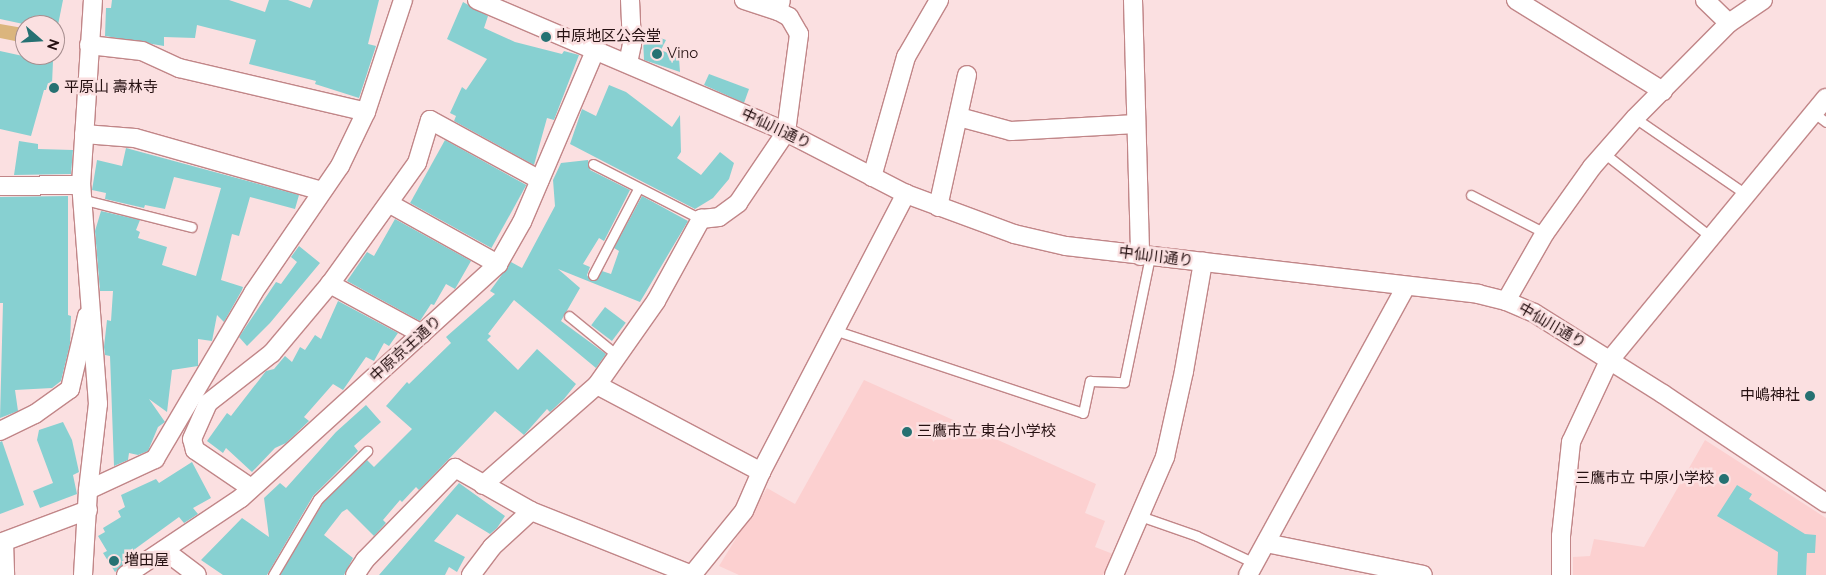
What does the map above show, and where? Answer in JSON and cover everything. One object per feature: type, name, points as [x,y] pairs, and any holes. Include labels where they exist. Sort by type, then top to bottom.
[{"type":"street","points":[[83,575],[88,490],[98,404],[96,344],[89,306],[81,192],[93,0]]},
{"type":"street","points":[[88,490],[155,459],[253,293],[340,166],[366,112],[403,0]]},
{"type":"street","name":"中仙川通り","points":[[476,0],[628,63],[786,132],[906,194],[1014,234],[1066,246],[1406,286],[1506,301],[1534,313],[1609,360],[1826,502]]},
{"type":"street","points":[[628,63],[632,44],[630,0]]},
{"type":"street","points":[[483,485],[597,385],[656,300],[701,220],[719,217],[738,203],[786,132],[799,34],[780,5],[744,0]]},
{"type":"street","points":[[872,176],[906,56],[939,0]]},
{"type":"street","points":[[1133,0],[1136,124],[1145,256]]},
{"type":"street","points":[[1516,0],[1663,91]]},
{"type":"street","points":[[1705,0],[1729,23]]},
{"type":"street","points":[[1506,301],[1545,232],[1635,118],[1729,23],[1763,0]]},
{"type":"street","points":[[89,45],[142,51],[179,68],[366,112]]},
{"type":"street","name":"中原京王通り","points":[[126,575],[235,503],[498,264],[511,245],[595,50]]},
{"type":"street","points":[[938,207],[967,75]]},
{"type":"street","points":[[1562,575],[1561,536],[1571,442],[1609,360],[1747,195],[1820,117],[1826,98]]},
{"type":"street","points":[[959,117],[1011,131],[1136,124]]},
{"type":"street","points":[[251,488],[196,450],[192,438],[208,403],[272,353],[330,284],[390,204],[416,163],[430,120],[540,180]]},
{"type":"street","points":[[84,134],[136,138],[322,191]]},
{"type":"street","points":[[0,186],[81,192]]},
{"type":"street","points":[[355,575],[365,560],[455,468],[531,511],[692,575],[744,511],[761,472],[906,194]]},
{"type":"street","points":[[390,204],[498,264]]},
{"type":"street","points":[[1114,575],[1165,457],[1184,371],[1203,262]]},
{"type":"street","points":[[330,284],[422,334]]},
{"type":"street","points":[[1251,569],[1406,286]]},
{"type":"street","points":[[0,432],[35,414],[70,389],[89,306]]},
{"type":"street","points":[[597,385],[761,472]]},
{"type":"street","points":[[5,575],[2,543],[88,510]]},
{"type":"street","points":[[471,575],[492,548],[531,511]]},
{"type":"street","points":[[1266,542],[1423,575]]},
{"type":"street","points":[[164,550],[197,575]]},
{"type":"lane","points":[[1635,118],[1747,195]]},
{"type":"lane","points":[[1605,154],[1711,237]]},
{"type":"lane","points":[[593,164],[701,220]]},
{"type":"lane","points":[[592,275],[638,189]]},
{"type":"lane","points":[[81,192],[192,226]]},
{"type":"lane","points":[[1471,195],[1545,232]]},
{"type":"lane","points":[[834,330],[1083,413],[1090,380],[1124,382],[1145,256]]},
{"type":"lane","points":[[569,316],[618,356]]},
{"type":"lane","points":[[273,575],[280,568],[318,499],[367,451]]},
{"type":"lane","points":[[1140,516],[1197,536],[1251,569]]},
{"type":"shaded area","points":[[0,24],[15,27],[15,41],[0,38]]},
{"type":"shaded area","name":"三鷹市立 東台小学校","points":[[864,380],[1096,484],[1085,513],[1105,521],[1095,547],[1113,554],[1103,575],[739,575],[719,566],[767,488],[795,504]]},
{"type":"shaded area","name":"三鷹市立 中原小学校","points":[[1705,440],[1826,518],[1826,575],[1573,575],[1573,557],[1590,556],[1594,539],[1644,547]]},
{"type":"building","points":[[0,0],[63,0],[60,15],[15,15],[15,22],[0,19]]},
{"type":"building","points":[[112,0],[229,0],[265,12],[269,0],[288,0],[310,8],[313,0],[379,0],[368,44],[376,46],[359,98],[315,84],[316,81],[249,64],[256,40],[197,25],[195,38],[164,37],[164,46],[105,36],[106,8],[111,8]]},
{"type":"building","points":[[463,2],[488,16],[484,28],[515,42],[562,54],[564,51],[579,55],[554,120],[547,118],[534,165],[454,121],[456,116],[450,113],[462,87],[466,90],[487,59],[447,39]]},
{"type":"building","name":"Vino","points":[[658,37],[666,40],[661,50],[679,58],[680,72],[644,60],[643,38]]},
{"type":"building","points":[[0,51],[15,54],[15,65],[53,65],[52,84],[48,83],[46,90],[44,90],[31,136],[0,129]]},
{"type":"building","points":[[709,74],[749,89],[744,103],[704,85]]},
{"type":"building","points":[[609,85],[626,92],[672,127],[680,115],[681,152],[677,158],[701,175],[720,152],[734,163],[729,179],[713,198],[695,209],[570,144],[582,109],[596,116]]},
{"type":"building","points":[[445,140],[526,185],[491,248],[410,203]]},
{"type":"building","points":[[19,141],[38,144],[38,149],[73,150],[71,174],[14,175]]},
{"type":"building","points":[[126,148],[299,195],[295,209],[250,197],[239,236],[232,234],[221,280],[243,287],[242,290],[224,322],[217,315],[212,341],[198,339],[198,366],[172,370],[167,412],[149,399],[165,422],[158,427],[148,451],[138,455],[129,453],[128,460],[114,466],[110,356],[105,355],[104,347],[107,320],[111,321],[113,291],[100,291],[95,231],[101,211],[140,220],[136,230],[140,232],[138,238],[167,247],[162,265],[196,276],[221,188],[174,177],[165,209],[145,205],[144,208],[105,199],[106,193],[92,190],[97,160],[122,166]]},
{"type":"building","points":[[588,160],[590,170],[630,190],[604,241],[599,238],[583,264],[590,267],[587,275],[590,280],[597,280],[602,271],[611,274],[619,251],[614,248],[642,196],[688,221],[640,302],[558,269],[580,288],[561,321],[606,354],[596,368],[514,300],[488,334],[491,336],[487,340],[518,370],[537,349],[576,384],[564,399],[550,412],[547,409],[524,435],[495,411],[419,490],[416,487],[402,502],[400,500],[383,520],[386,523],[374,536],[347,509],[342,512],[324,535],[353,558],[344,575],[280,575],[323,503],[367,460],[374,467],[412,429],[386,406],[407,382],[409,384],[451,343],[446,337],[495,294],[490,291],[511,262],[522,268],[555,206],[553,180],[561,163]]},
{"type":"building","points":[[68,196],[68,315],[71,316],[70,344],[61,381],[52,388],[15,390],[18,411],[0,418],[3,303],[0,303],[0,197]]},
{"type":"building","points":[[395,219],[471,261],[455,289],[446,284],[434,305],[431,304],[420,321],[347,281],[367,252],[374,256]]},
{"type":"building","points":[[299,246],[320,263],[270,323],[247,346],[239,337],[276,282],[281,284],[297,262],[291,257]]},
{"type":"building","points":[[338,301],[398,333],[389,346],[384,343],[374,361],[366,357],[343,390],[333,384],[304,417],[309,421],[286,443],[275,448],[252,472],[226,448],[223,453],[207,441],[227,413],[231,416],[266,371],[274,369],[285,356],[292,362],[300,347],[305,350],[315,335],[321,339]]},
{"type":"building","points":[[605,307],[626,323],[612,341],[591,325]]},
{"type":"building","points":[[366,405],[381,422],[354,446],[358,451],[313,496],[267,575],[223,575],[201,560],[242,518],[269,537],[264,498],[280,483],[286,488],[336,432]]},
{"type":"building","points":[[63,422],[72,440],[79,472],[73,475],[77,494],[40,508],[33,491],[53,483],[37,440],[39,430]]},
{"type":"building","points":[[2,441],[24,505],[0,514],[0,442]]},
{"type":"building","points":[[192,462],[211,498],[193,508],[198,514],[184,523],[179,517],[135,549],[138,554],[115,572],[103,553],[107,551],[98,536],[105,532],[103,528],[121,517],[118,511],[125,507],[121,495],[156,479],[159,483]]},
{"type":"building","points":[[459,483],[505,516],[497,528],[490,534],[457,514],[434,541],[465,557],[457,572],[449,567],[445,575],[379,575]]},
{"type":"building","points":[[1737,485],[1752,494],[1749,499],[1805,534],[1816,535],[1815,553],[1807,553],[1806,575],[1777,575],[1778,552],[1717,516]]},
{"type":"place","name":"中原地区公会堂","points":[[546,37]]},
{"type":"place","name":"Vino","points":[[657,54]]},
{"type":"place","name":"平原山 壽林寺","points":[[54,88]]},
{"type":"place","name":"中嶋神社","points":[[1810,396]]},
{"type":"place","name":"三鷹市立 東台小学校","points":[[907,432]]},
{"type":"place","name":"三鷹市立 中原小学校","points":[[1724,479]]},
{"type":"place","name":"増田屋","points":[[114,561]]}]
